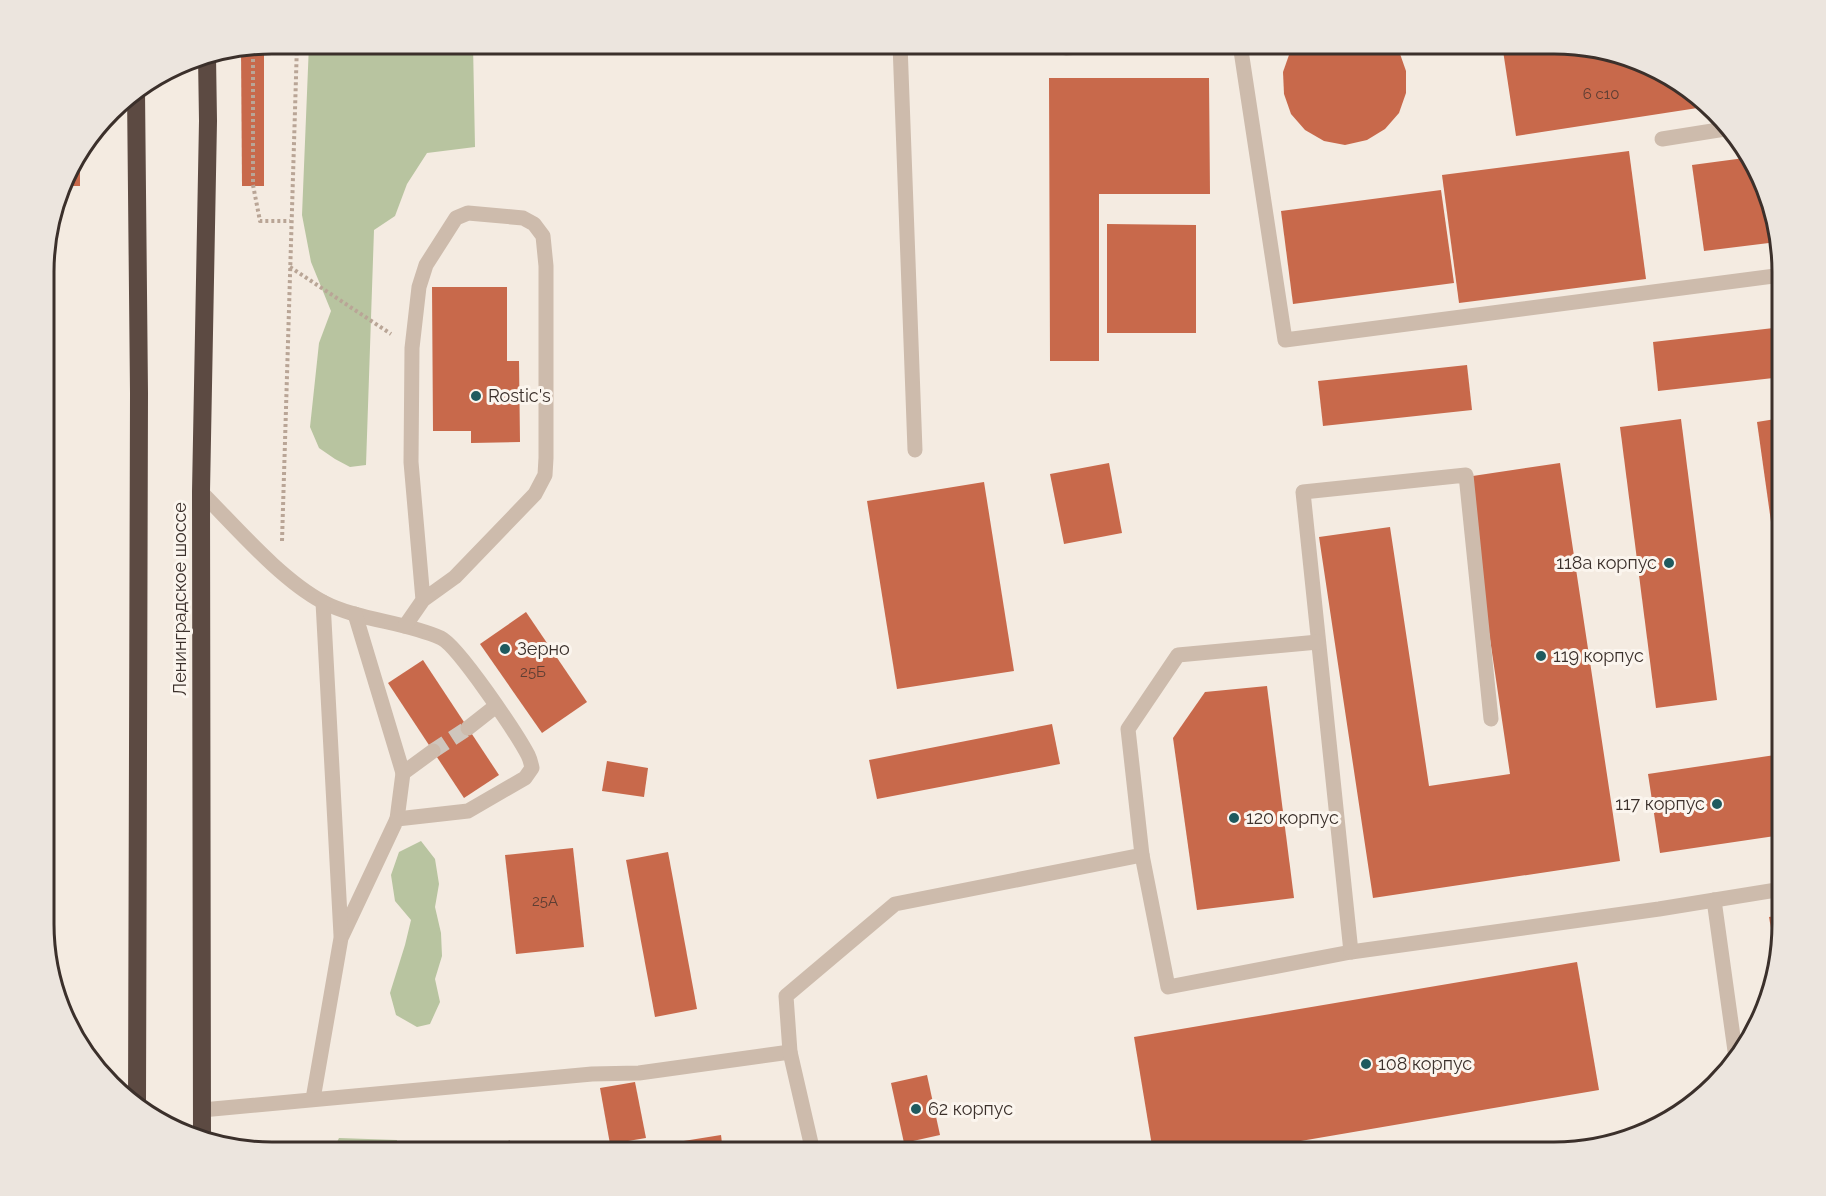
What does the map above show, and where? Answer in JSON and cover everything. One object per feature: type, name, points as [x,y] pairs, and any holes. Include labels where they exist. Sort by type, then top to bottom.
[{"type":"highway","name":"Ленинградское шоссе","points":[[202,1130],[201,492],[207,64]]},
{"type":"highway","points":[[136,101],[139,393],[137,1095]]},
{"type":"lane","points":[[900,54],[915,450]]},
{"type":"lane","points":[[1242,54],[1285,340],[1772,276]]},
{"type":"lane","points":[[1662,139],[1720,130]]},
{"type":"lane","points":[[405,626],[423,600],[455,578],[535,494],[545,475],[546,266],[543,236],[534,224],[523,218],[468,213],[456,218],[426,265],[419,287],[412,348],[411,462],[423,600]]},
{"type":"lane","points":[[1351,952],[1303,492],[1466,475],[1491,719]]},
{"type":"lane","points":[[201,492],[281,572],[323,602],[356,615],[405,626],[444,639],[455,650],[496,706],[530,757],[532,768],[525,778],[468,811],[398,819]]},
{"type":"lane","points":[[313,1099],[341,938],[323,602]]},
{"type":"lane","points":[[341,938],[398,819],[403,773],[356,615]]},
{"type":"lane","points":[[1318,642],[1178,655],[1128,729],[1142,855],[1168,987],[1351,952],[1772,891]]},
{"type":"lane","points":[[468,728],[496,706]]},
{"type":"lane","points":[[403,773],[433,751]]},
{"type":"lane","points":[[811,1142],[790,1052],[786,996],[895,903],[1142,855]]},
{"type":"lane","points":[[1714,900],[1734,1046]]},
{"type":"lane","points":[[202,1110],[592,1074],[639,1073],[790,1052]]},
{"type":"path","points":[[281,572],[297,54]]},
{"type":"path","points":[[253,55],[253,185],[260,221],[290,221]]},
{"type":"path","points":[[289,267],[412,348]]},
{"type":"green space","points":[[309,54],[473,54],[475,147],[427,153],[407,184],[395,216],[374,230],[366,465],[350,467],[335,459],[319,448],[310,427],[319,343],[331,311],[311,262],[302,215]]},
{"type":"green space","points":[[421,841],[435,859],[439,884],[435,907],[441,933],[442,956],[435,979],[440,1002],[430,1024],[417,1027],[396,1015],[390,993],[411,920],[395,901],[391,875],[399,852]]},
{"type":"green space","points":[[339,1138],[397,1140],[397,1142],[337,1142]]},
{"type":"building","points":[[264,54],[264,186],[242,186],[241,56]]},
{"type":"building","points":[[1400,54],[1406,71],[1406,93],[1399,113],[1385,129],[1367,140],[1345,145],[1324,141],[1305,130],[1291,114],[1284,94],[1283,72],[1289,55]]},
{"type":"building","points":[[1504,54],[1569,54],[1611,61],[1651,76],[1698,108],[1516,136]]},
{"type":"building","points":[[1049,78],[1209,78],[1210,194],[1099,194],[1099,361],[1050,361]]},
{"type":"building","points":[[1629,151],[1646,279],[1459,303],[1442,175]]},
{"type":"building","points":[[1740,159],[1750,175],[1765,215],[1770,243],[1704,251],[1692,165]]},
{"type":"building","points":[[80,168],[80,186],[72,186]]},
{"type":"building","points":[[1441,190],[1454,283],[1293,304],[1281,211]]},
{"type":"building","points":[[1107,224],[1196,225],[1196,333],[1107,333]]},
{"type":"building","name":"Rostic's","points":[[432,287],[507,287],[507,361],[519,361],[520,442],[471,443],[471,431],[433,431]]},
{"type":"building","points":[[1772,328],[1772,378],[1658,391],[1653,342]]},
{"type":"building","points":[[1467,365],[1472,410],[1323,426],[1318,381]]},
{"type":"building","name":"118а корпус","points":[[1681,419],[1717,700],[1656,708],[1620,427]]},
{"type":"building","points":[[1772,420],[1772,529],[1757,422]]},
{"type":"building","points":[[1109,463],[1122,533],[1064,544],[1050,474]]},
{"type":"building","name":"119 корпус","points":[[1560,463],[1620,861],[1373,898],[1319,537],[1390,527],[1429,786],[1510,774],[1466,477]]},
{"type":"building","points":[[984,482],[1014,671],[897,689],[867,501]]},
{"type":"building","points":[[526,612],[587,702],[542,733],[480,644]]},
{"type":"building","points":[[423,660],[499,775],[464,798],[388,683]]},
{"type":"building","name":"120 корпус","points":[[1267,686],[1294,898],[1197,910],[1173,738],[1205,692]]},
{"type":"building","points":[[1052,724],[1060,764],[877,799],[869,760]]},
{"type":"building","name":"117 корпус","points":[[1772,755],[1772,836],[1660,853],[1648,774]]},
{"type":"building","points":[[607,761],[648,768],[644,797],[602,791]]},
{"type":"building","points":[[573,848],[584,947],[516,954],[505,855]]},
{"type":"building","points":[[668,852],[697,1009],[655,1017],[626,860]]},
{"type":"building","points":[[1769,917],[1772,917],[1772,934]]},
{"type":"building","name":"108 корпус","points":[[1577,962],[1599,1090],[1295,1142],[1151,1142],[1134,1037]]},
{"type":"building","name":"62 корпус","points":[[927,1075],[940,1135],[904,1142],[891,1083]]},
{"type":"building","points":[[635,1082],[646,1138],[610,1142],[600,1088]]},
{"type":"building","points":[[721,1135],[722,1142],[677,1142]]},
{"type":"tunnel","points":[[433,751],[468,728]]},
{"type":"place","name":"Rostic's","points":[[476,396]]},
{"type":"place","name":"118а корпус","points":[[1669,563]]},
{"type":"place","name":"Зерно","points":[[505,649]]},
{"type":"place","name":"119 корпус","points":[[1541,656]]},
{"type":"place","name":"117 корпус","points":[[1717,804]]},
{"type":"place","name":"120 корпус","points":[[1234,818]]},
{"type":"place","name":"108 корпус","points":[[1366,1064]]},
{"type":"place","name":"62 корпус","points":[[916,1109]]}]
